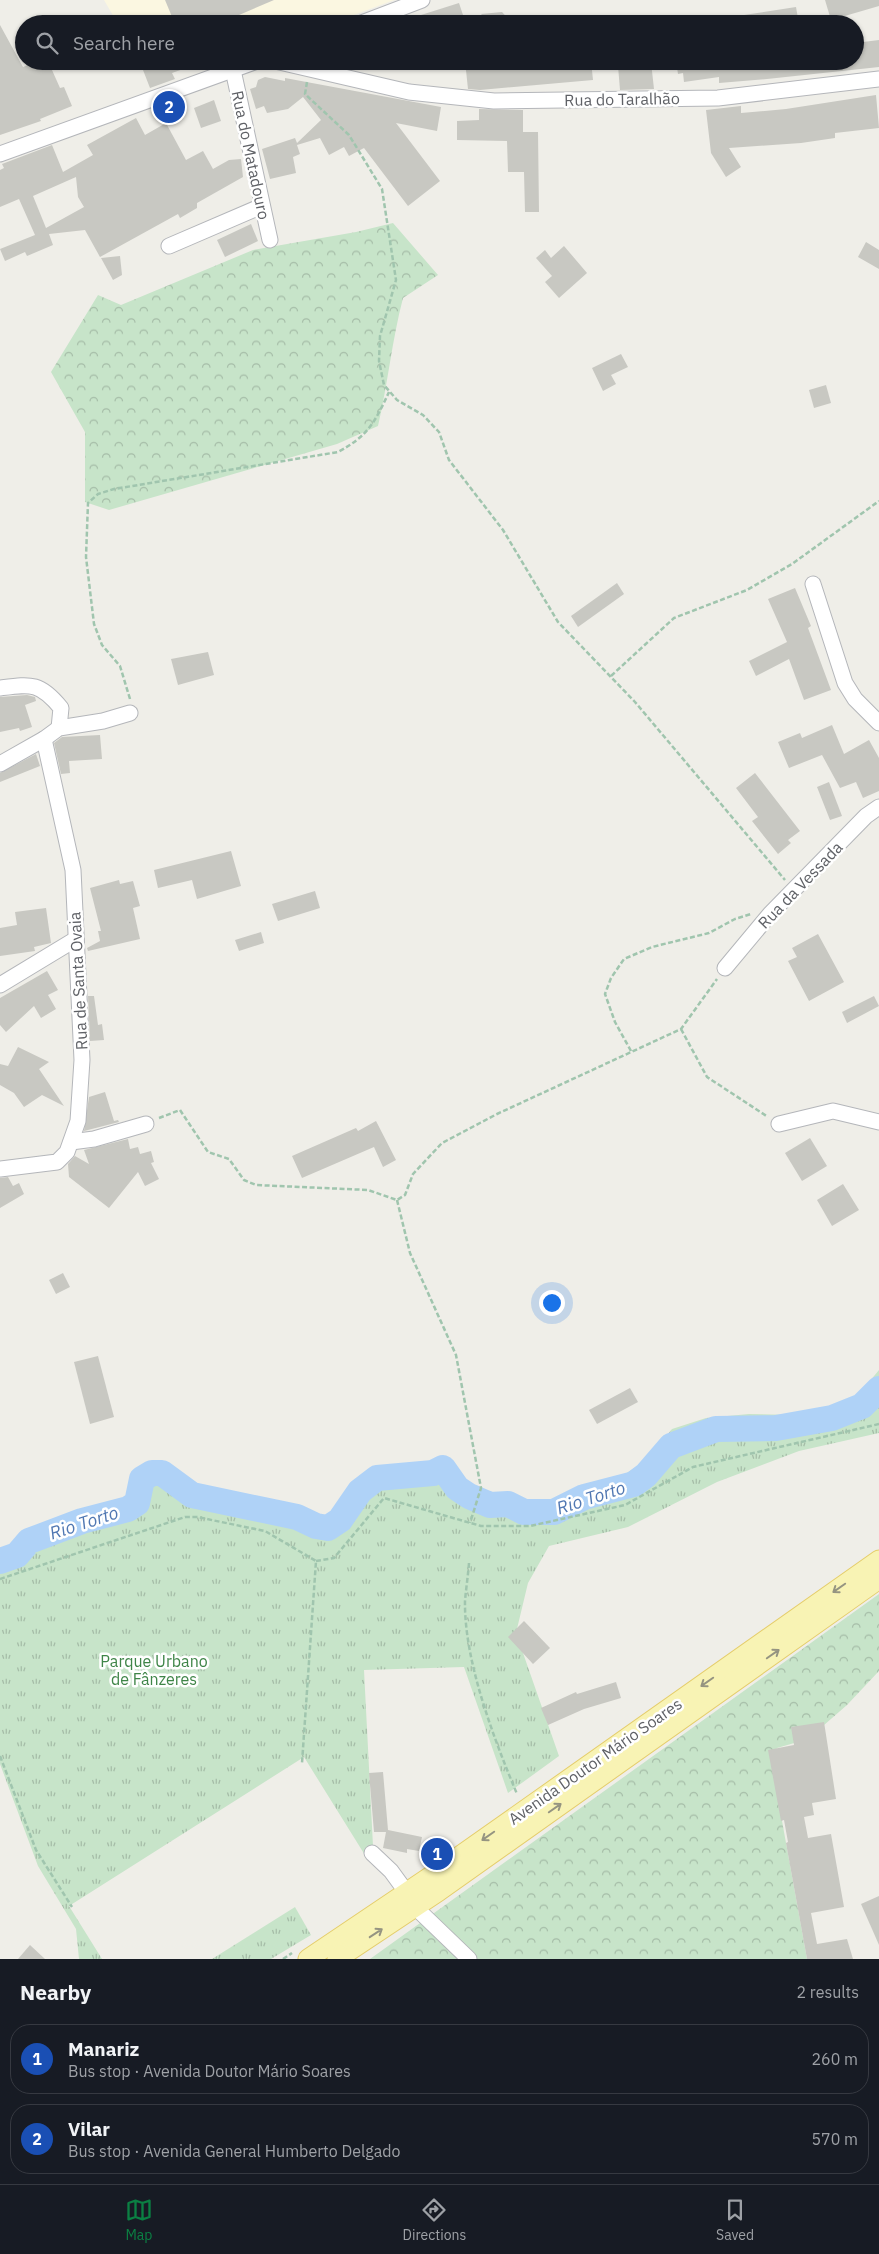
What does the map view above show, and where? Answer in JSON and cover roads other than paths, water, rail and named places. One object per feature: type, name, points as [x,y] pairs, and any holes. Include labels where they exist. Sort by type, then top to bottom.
[{"type":"main road","name":"Avenida Doutor Mário Soares","points":[[337,1959],[411,1900],[879,1560]]},
{"type":"main road","name":"Avenida Doutor Mário Soares","points":[[308,1959],[411,1900],[879,1578]]},
{"type":"street","points":[[383,15],[422,0]]},
{"type":"street","points":[[0,154],[233,70]]},
{"type":"street","name":"Rua do Matadouro","points":[[233,70],[270,240]]},
{"type":"street","name":"Rua do Taralhão","points":[[317,70],[409,92],[494,101],[718,98],[879,79]]},
{"type":"street","name":"Rua do Taralhão","points":[[351,70],[365,81]]},
{"type":"street","points":[[169,246],[262,206]]},
{"type":"street","points":[[813,584],[845,683],[855,699],[879,723]]},
{"type":"street","points":[[0,688],[29,684],[50,695],[61,708],[59,728]]},
{"type":"street","points":[[0,764],[44,739],[59,728],[103,721],[130,713]]},
{"type":"street","name":"Rua de Santa Ovaia","points":[[0,1169],[57,1162],[67,1152],[78,1122],[82,1060],[73,870],[44,739]]},
{"type":"street","name":"Rua da Vessada","points":[[725,968],[770,914],[866,816],[879,806]]},
{"type":"street","points":[[0,985],[76,939]]},
{"type":"street","points":[[779,1124],[833,1111],[879,1122]]},
{"type":"street","points":[[71,1142],[94,1139],[146,1124]]},
{"type":"street","points":[[372,1853],[391,1871],[411,1900],[469,1959]]},
{"type":"waterway","name":"Rio Torto","points":[[0,1561],[17,1555],[29,1541],[82,1521],[128,1509],[137,1503],[142,1479],[152,1473],[162,1473],[192,1495],[297,1517],[316,1526],[328,1528],[340,1520],[360,1491],[377,1478],[433,1473],[443,1468],[457,1488],[469,1496],[490,1505],[508,1504],[524,1512],[554,1512],[584,1497],[634,1484],[646,1475],[671,1446],[716,1429],[776,1428],[832,1418],[862,1406],[879,1389]]},
{"type":"place","name":"Vilar","points":[[169,107]]},
{"type":"place","name":"Manariz","points":[[437,1854]]},
{"type":"park label","name":"Parque Urbano de Fânzeres","points":[[154,1670]]}]
